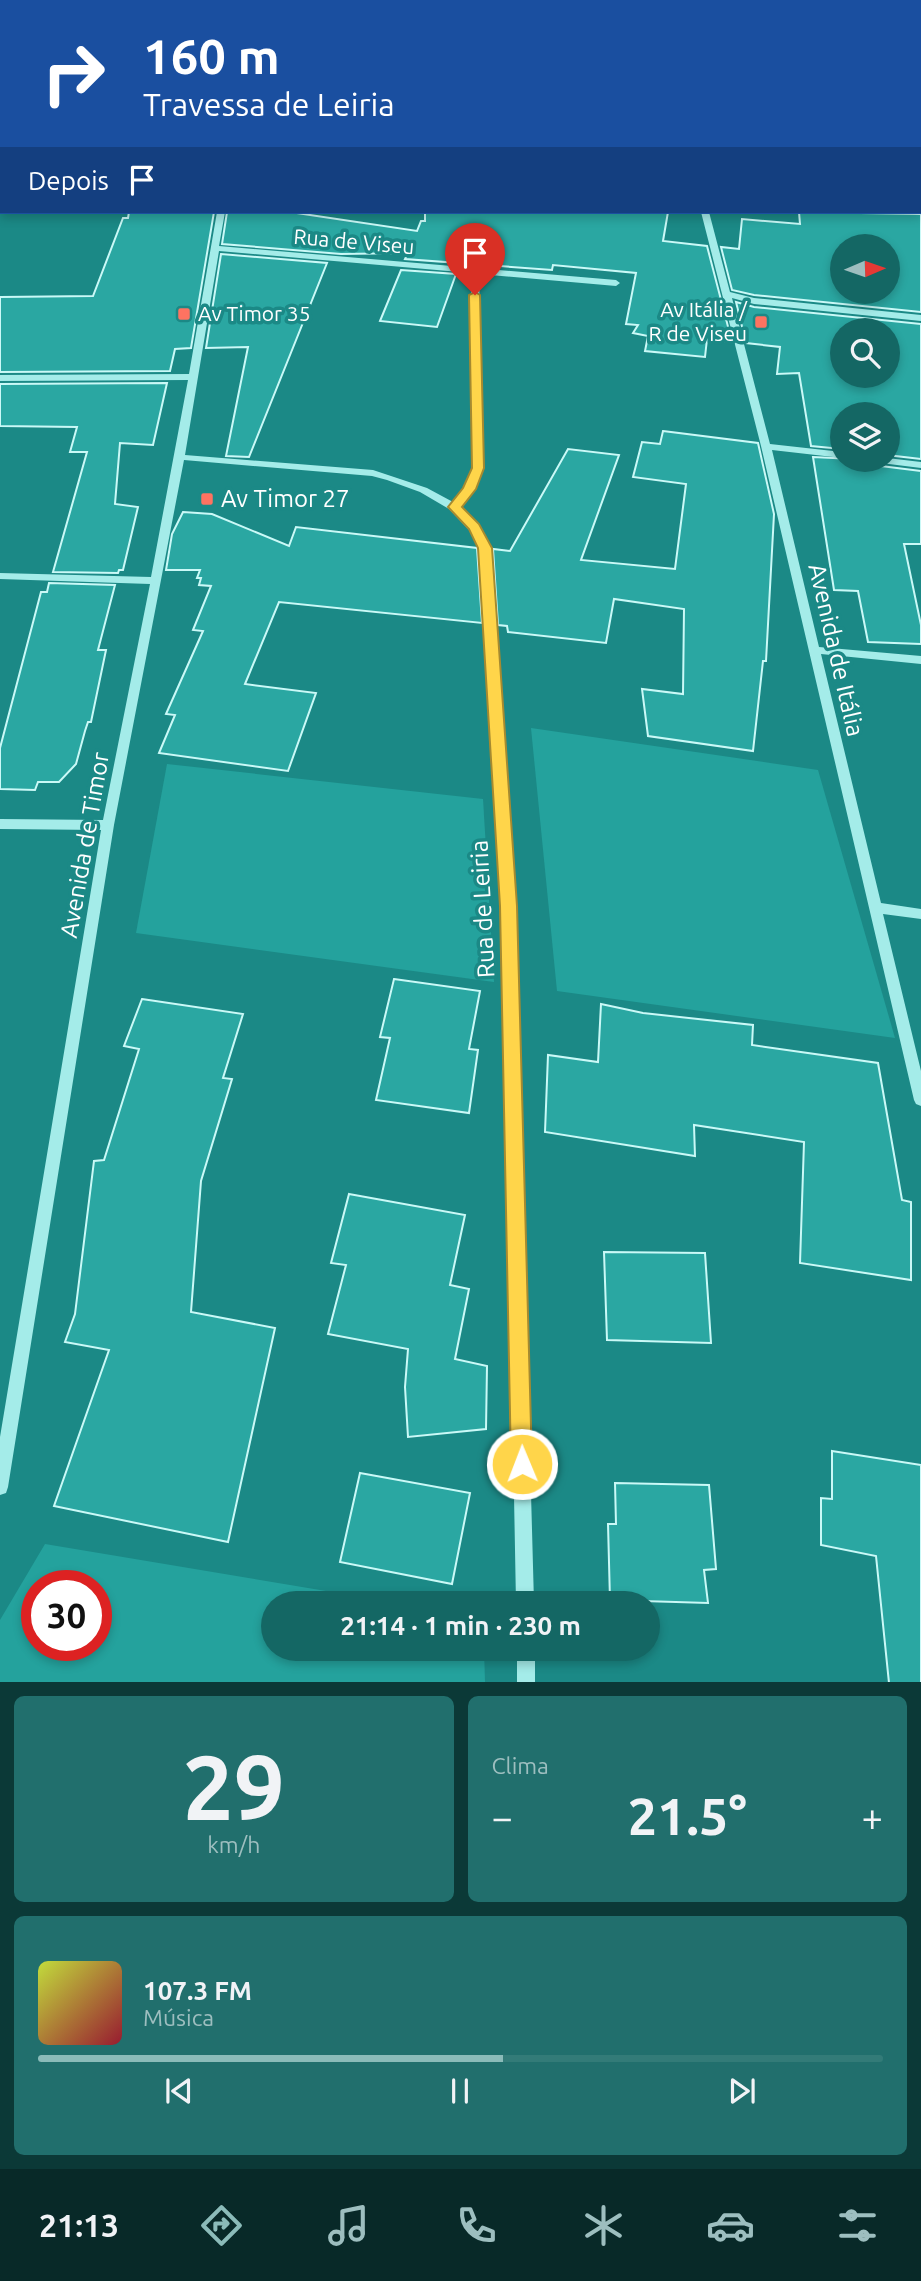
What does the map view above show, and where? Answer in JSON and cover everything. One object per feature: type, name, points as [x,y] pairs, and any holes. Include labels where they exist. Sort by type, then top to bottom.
[{"type":"street","name":"Avenida de Timor","points":[[0,1487],[108,825],[180,457],[220,214]]},
{"type":"street","name":"Avenida de Itália","points":[[706,214],[766,446],[921,1100]]},
{"type":"street","name":"Rua de Viseu","points":[[215,248],[616,283]]},
{"type":"street","points":[[454,507],[469,489],[478,468],[475,271]]},
{"type":"street","points":[[728,294],[754,301],[921,318]]},
{"type":"street","points":[[0,378],[193,377]]},
{"type":"street","points":[[766,446],[830,454]]},
{"type":"street","name":"Rua de Leiria","points":[[180,457],[373,473],[421,489],[454,507],[474,527],[485,548],[507,878],[525,1591]]},
{"type":"street","points":[[900,462],[921,465]]},
{"type":"street","points":[[0,576],[156,581]]},
{"type":"street","points":[[815,650],[921,660]]},
{"type":"street","points":[[0,824],[108,825]]},
{"type":"street","points":[[877,908],[921,914]]},
{"type":"street","points":[[526,1661],[526,1682]]},
{"type":"green space","points":[[531,728],[818,770],[895,1038],[557,991]]},
{"type":"green space","points":[[167,764],[483,799],[494,982],[136,933]]},
{"type":"green space","points":[[45,1544],[326,1591],[261,1591],[261,1661],[484,1661],[485,1682],[0,1682],[0,1620],[21,1585],[21,1661],[112,1661],[112,1570],[30,1570]]},
{"type":"building","points":[[129,214],[214,214],[191,348],[175,349],[170,371],[0,372],[0,297],[93,296],[123,218],[128,218]]},
{"type":"building","points":[[227,214],[303,214],[417,231],[421,221],[425,221],[425,214],[668,214],[663,241],[707,246],[732,342],[707,339],[705,357],[645,351],[648,336],[633,333],[638,325],[626,324],[636,273],[553,265],[552,270],[405,259],[408,253],[341,254],[222,244]]},
{"type":"building","points":[[799,214],[921,214],[921,312],[842,304],[900,304],[900,234],[830,234],[830,303],[754,295],[732,290],[721,247],[739,249],[742,219],[800,224]]},
{"type":"building","points":[[221,254],[327,263],[249,457],[226,456],[248,347],[206,348]]},
{"type":"building","points":[[401,270],[456,274],[437,327],[380,321]]},
{"type":"building","points":[[736,302],[754,307],[862,318],[830,318],[830,388],[900,388],[900,322],[921,324],[921,459],[900,457],[900,402],[830,402],[830,448],[811,446],[799,373],[777,374],[780,347],[746,343]]},
{"type":"building","points":[[167,383],[153,445],[120,443],[115,504],[138,507],[123,570],[118,573],[53,572],[87,452],[70,452],[77,427],[0,426],[0,384]]},
{"type":"building","points":[[663,431],[758,443],[774,514],[766,661],[763,661],[753,751],[648,736],[642,689],[683,694],[684,609],[614,599],[606,643],[508,632],[507,626],[498,625],[493,549],[510,551],[568,449],[619,455],[581,560],[675,569],[686,484],[633,477],[642,442],[660,444]]},
{"type":"building","points":[[813,457],[830,458],[830,472],[900,472],[900,468],[921,471],[921,544],[904,544],[921,625],[921,644],[868,642],[858,591],[834,590]]},
{"type":"building","points":[[183,512],[212,514],[289,546],[296,527],[477,548],[482,623],[279,602],[245,684],[316,693],[288,771],[159,753],[175,715],[166,714],[203,631],[193,630],[211,586],[199,585],[201,578],[197,578],[200,570],[166,570],[172,534]]},
{"type":"building","points":[[49,583],[115,585],[98,650],[106,650],[91,722],[88,722],[76,764],[59,782],[38,782],[35,790],[0,789],[0,748],[41,592],[47,592]]},
{"type":"building","points":[[394,979],[480,991],[469,1049],[478,1050],[469,1113],[376,1100],[390,1038],[380,1037]]},
{"type":"building","points":[[142,999],[243,1014],[223,1078],[232,1079],[201,1181],[191,1312],[275,1328],[228,1542],[54,1506],[109,1350],[65,1342],[75,1314],[94,1161],[104,1160],[139,1049],[124,1046]]},
{"type":"building","points":[[601,1004],[643,1013],[753,1025],[752,1045],[878,1063],[902,1200],[911,1202],[911,1280],[800,1263],[804,1142],[694,1125],[695,1156],[545,1132],[548,1055],[598,1062]]},
{"type":"building","points":[[349,1194],[465,1215],[450,1285],[469,1289],[455,1359],[487,1366],[486,1429],[408,1437],[405,1387],[408,1349],[328,1334],[346,1265],[331,1263]]},
{"type":"building","points":[[604,1252],[705,1253],[711,1343],[607,1340]]},
{"type":"building","points":[[832,1451],[921,1465],[921,1682],[889,1682],[876,1556],[821,1545],[821,1498],[832,1499]]},
{"type":"building","points":[[360,1473],[470,1493],[452,1584],[340,1562]]},
{"type":"building","points":[[615,1483],[709,1485],[716,1569],[704,1570],[708,1603],[660,1602],[660,1591],[610,1591],[608,1524],[616,1524]]},
{"type":"place","name":"Av Timor 35","points":[[184,314]]},
{"type":"place","name":"Av Itália / R de Viseu","points":[[761,322]]},
{"type":"place","name":"Av Timor 27","points":[[207,499]]},
{"type":"route","points":[[475,295],[478,468],[475,480],[454,507],[474,527],[485,548],[509,906],[522,1464]]}]
